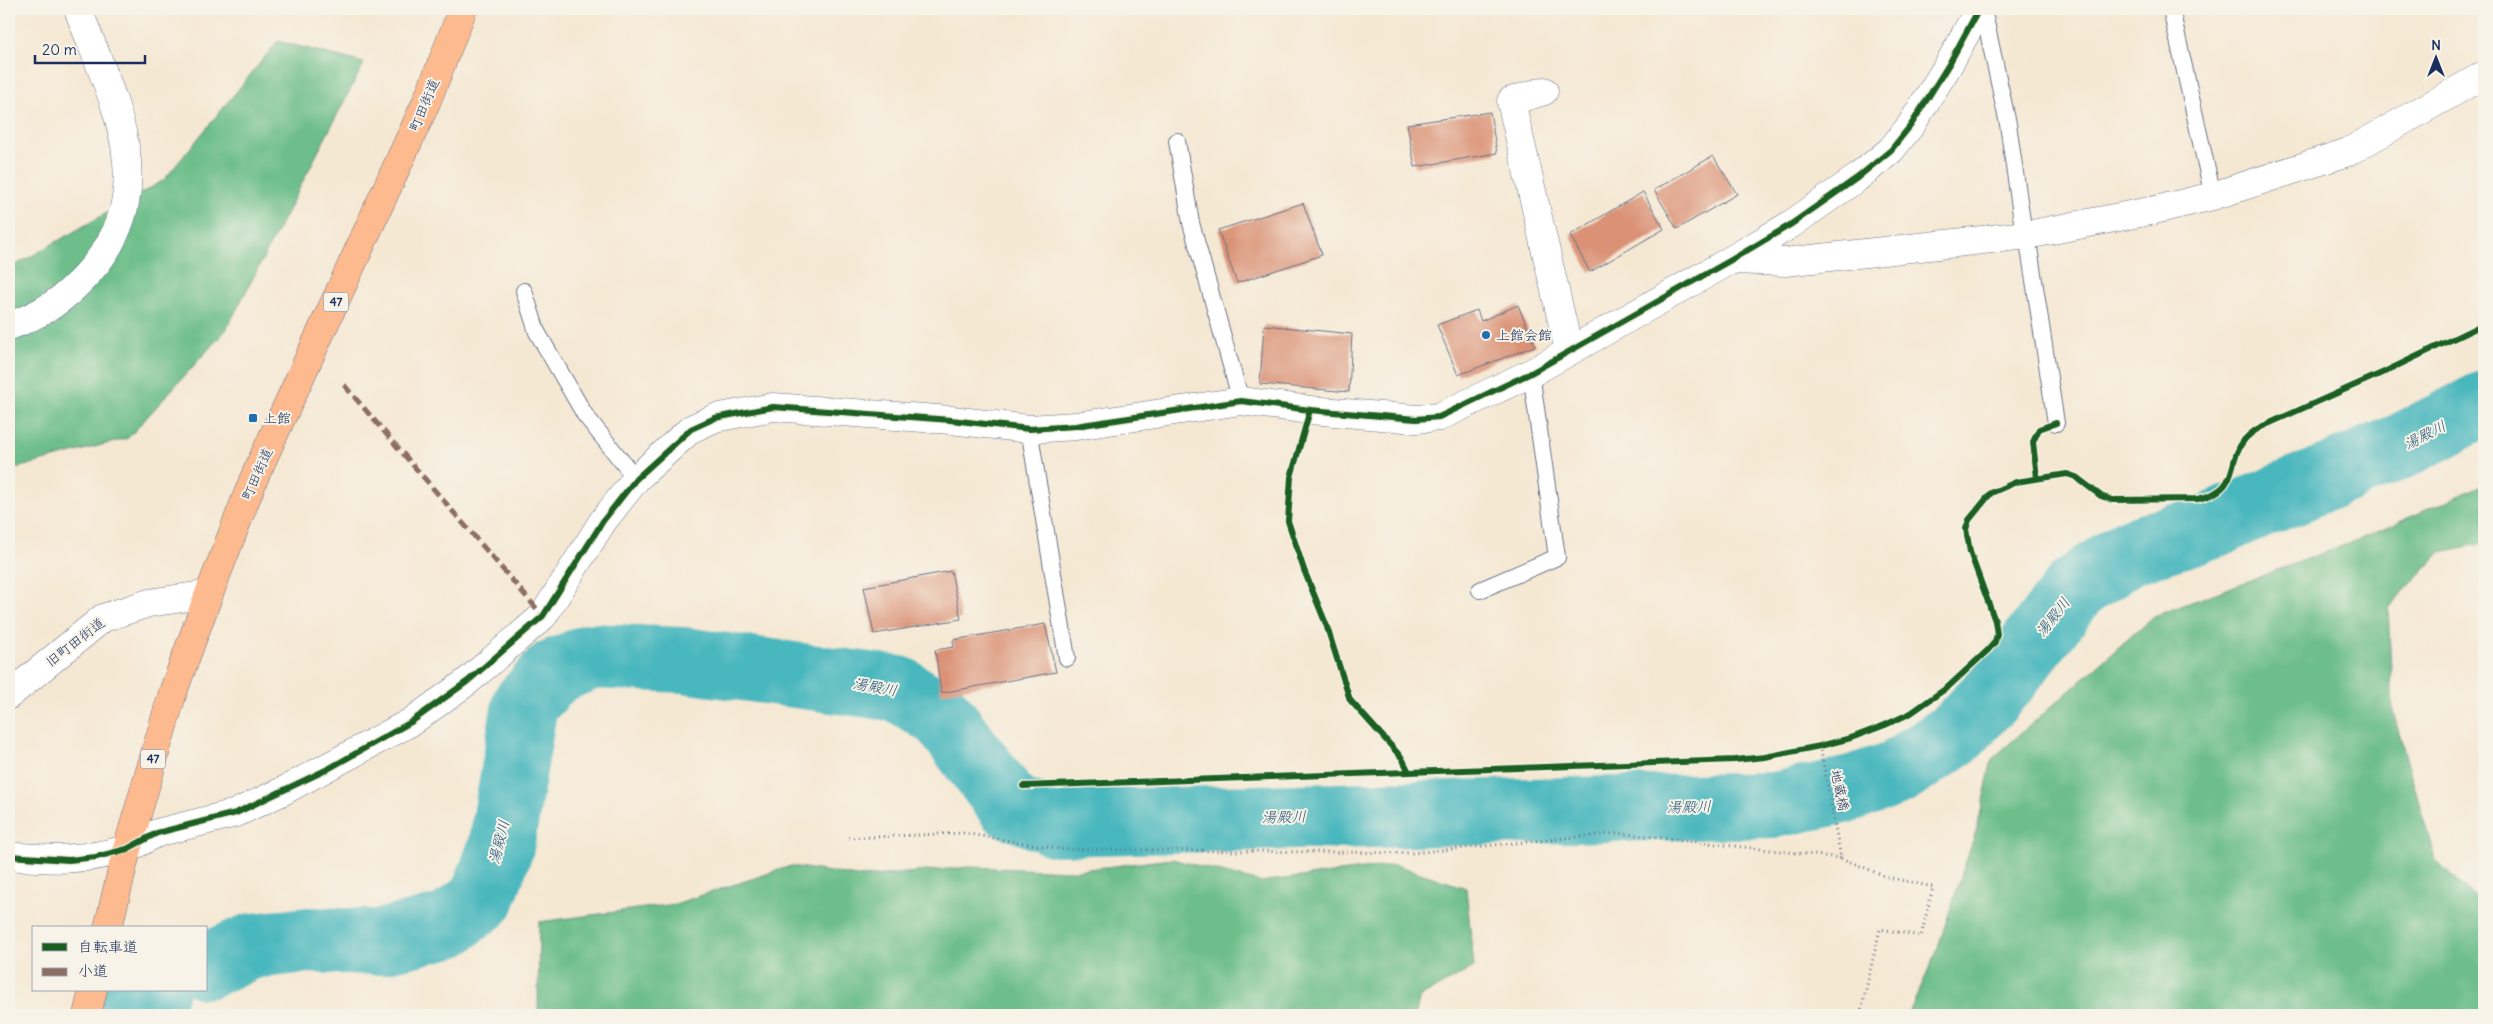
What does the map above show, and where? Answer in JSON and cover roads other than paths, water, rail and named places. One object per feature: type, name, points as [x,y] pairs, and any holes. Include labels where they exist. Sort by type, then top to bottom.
[{"type":"main road","name":"町田街道","points":[[108,926],[127,849],[173,692],[209,594],[254,478],[426,103],[463,9]]},
{"type":"street","points":[[9,326],[36,316],[70,293],[96,264],[118,231],[129,190],[126,145],[103,70],[78,9]]},
{"type":"street","points":[[9,856],[69,860],[96,857],[127,849],[158,833],[236,813],[283,791],[411,722],[468,681],[543,616],[603,522],[636,479],[690,429],[715,418],[773,407],[951,420],[1029,429],[1076,426],[1241,401],[1310,410],[1416,419],[1439,417],[1530,373],[1731,260],[1790,225],[1857,178],[1891,150],[1911,125],[1981,9]]},
{"type":"street","points":[[1731,260],[1785,262],[2026,235],[2155,210],[2213,196],[2348,152],[2484,75]]},
{"type":"street","points":[[1544,91],[1511,101],[1569,351]]},
{"type":"street","name":"旧町田街道","points":[[9,695],[103,618],[149,603],[209,594]]},
{"type":"lane","points":[[1981,9],[2008,124],[2056,423]]},
{"type":"lane","points":[[2171,9],[2213,196]]},
{"type":"lane","points":[[1177,141],[1191,223],[1241,401]]},
{"type":"lane","points":[[524,291],[537,332],[585,415],[636,479]]},
{"type":"lane","points":[[1480,590],[1557,557],[1530,373]]},
{"type":"lane","points":[[1029,429],[1067,658]]},
{"type":"waterway","name":"湯殿川","points":[[208,965],[252,946],[308,940],[379,942],[449,925],[482,899],[501,847],[525,704],[554,672],[592,656],[683,660],[899,689],[942,716],[1010,806],[1054,823],[1774,805],[1843,791],[1897,773],[1958,732],[2000,686],[2077,587],[2128,552],[2211,526],[2402,446],[2484,404]]},
{"type":"waterway","name":"湯殿川","points":[[114,1015],[153,992]]},
{"type":"place","name":"上館会館","points":[[1486,335]]},
{"type":"place","name":"上館","points":[[253,418]]}]
